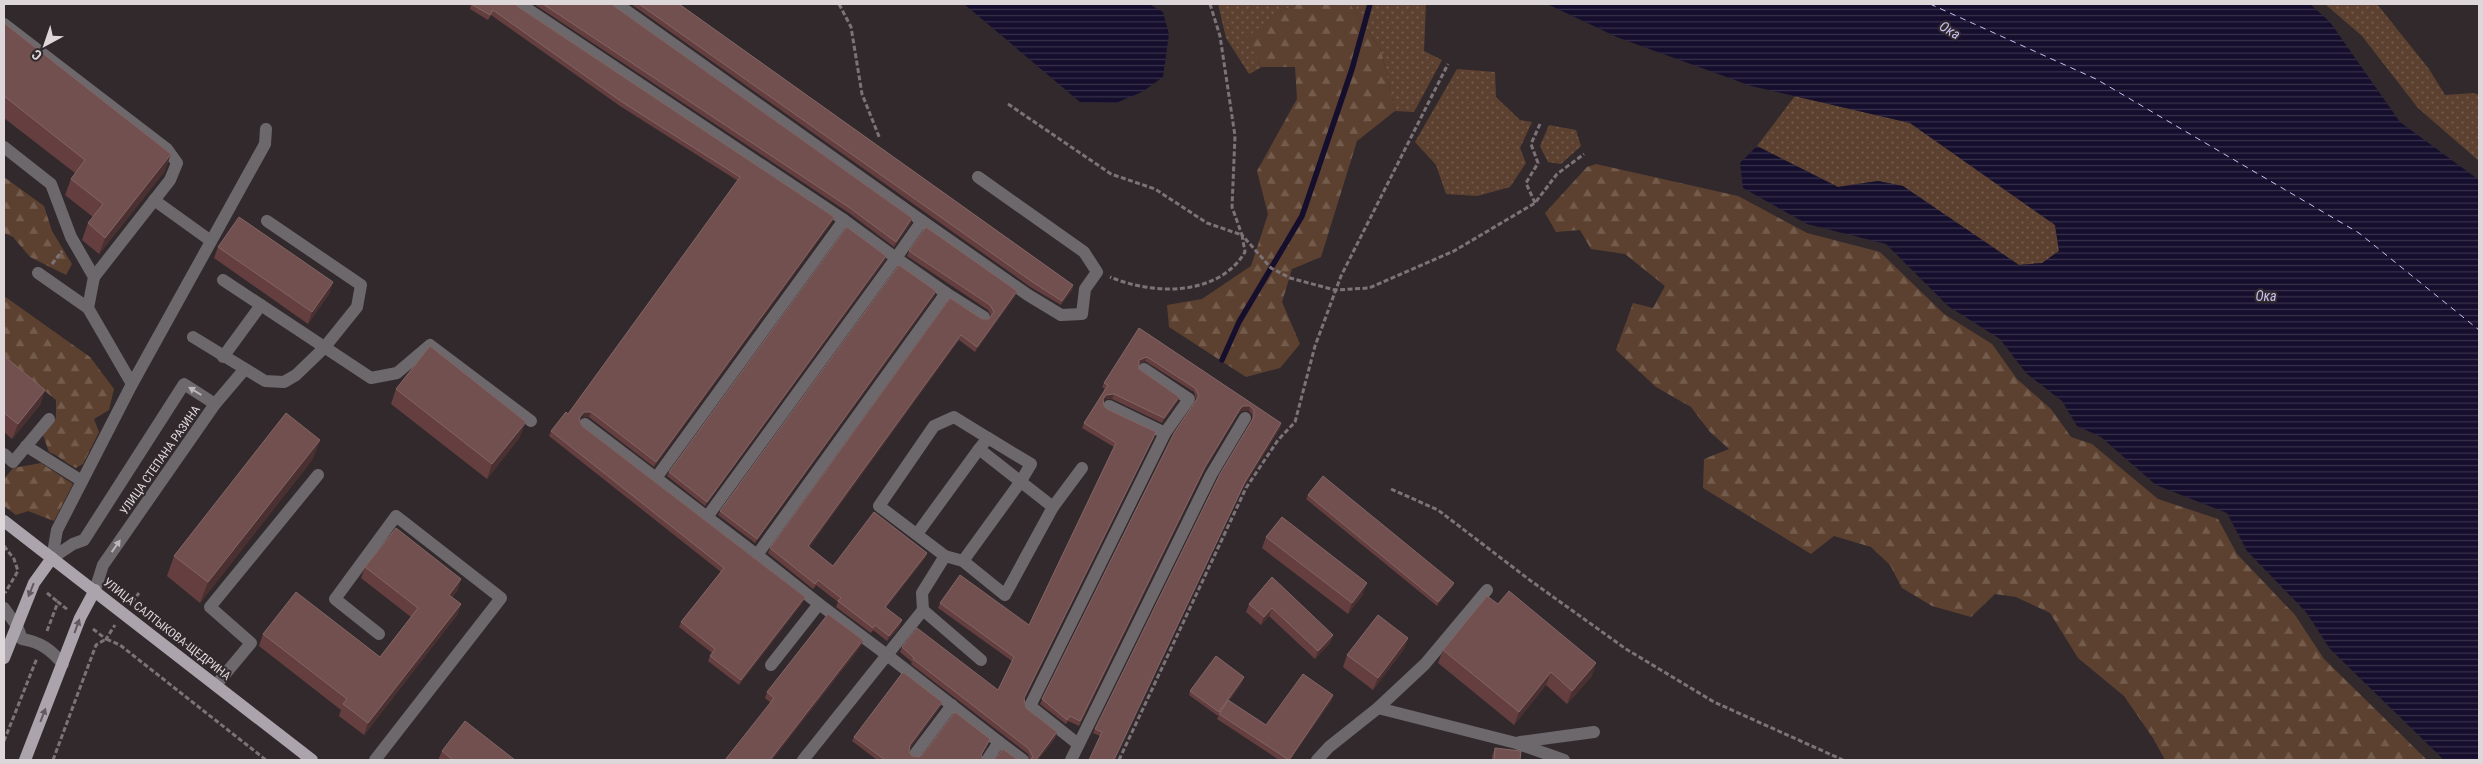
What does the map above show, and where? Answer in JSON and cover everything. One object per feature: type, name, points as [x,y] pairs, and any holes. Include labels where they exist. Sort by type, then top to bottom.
[{"type":"main road","name":"УЛИЦА САЛТЫКОВА-ЩЕДРИНА","points":[[4,520],[312,760]]},
{"type":"main road","name":"УЛИЦА СТЕПАНА РАЗИНА","points":[[4,658],[34,583],[52,558]]},
{"type":"main road","name":"УЛИЦА СТЕПАНА РАЗИНА","points":[[25,760],[80,618],[95,590]]},
{"type":"street","points":[[520,4],[844,220],[946,293],[984,317]]},
{"type":"street","points":[[617,4],[1028,295],[1061,315],[1082,314],[1085,289],[1097,272],[1084,252],[978,177]]},
{"type":"street","points":[[4,24],[167,149],[177,163],[170,180],[94,277],[88,308]]},
{"type":"street","points":[[52,558],[57,530],[132,384],[265,144],[266,129]]},
{"type":"street","points":[[4,146],[51,184],[71,237],[94,277]]},
{"type":"street","points":[[154,200],[211,241]]},
{"type":"street","points":[[656,478],[844,220]]},
{"type":"street","points":[[193,337],[265,382],[284,382],[296,375],[324,348],[357,307],[361,285],[267,221]]},
{"type":"street","points":[[707,517],[922,221]]},
{"type":"street","points":[[41,275],[88,308],[132,384]]},
{"type":"street","points":[[223,280],[371,378],[397,373],[430,345],[531,421]]},
{"type":"street","points":[[757,555],[946,293]]},
{"type":"street","points":[[223,357],[261,305]]},
{"type":"street","points":[[1078,744],[1030,706],[1166,433],[1189,398],[1144,369]]},
{"type":"street","points":[[215,404],[244,370]]},
{"type":"street","name":"УЛИЦА СТЕПАНА РАЗИНА","points":[[52,558],[73,544],[84,540],[184,384],[215,404],[103,565],[95,590]]},
{"type":"street","points":[[1109,406],[1166,433]]},
{"type":"street","points":[[963,561],[1021,481],[1030,464],[954,417],[934,426],[879,506],[945,556],[963,561],[1005,595],[1053,507],[1082,468]]},
{"type":"street","points":[[1071,760],[1211,475],[1245,418]]},
{"type":"street","points":[[4,454],[13,462],[49,419]]},
{"type":"street","points":[[585,424],[1023,760]]},
{"type":"street","points":[[917,534],[988,438]]},
{"type":"street","points":[[26,446],[82,481]]},
{"type":"street","points":[[979,449],[1053,507]]},
{"type":"street","points":[[216,685],[250,642],[210,607],[318,475]]},
{"type":"street","points":[[375,760],[501,598],[396,516],[335,599],[379,634]]},
{"type":"street","points":[[803,760],[922,610],[922,593],[945,556]]},
{"type":"street","points":[[1316,760],[1329,747],[1378,708],[1425,664],[1487,590]]},
{"type":"street","points":[[771,665],[819,604]]},
{"type":"street","points":[[4,608],[17,626],[22,639],[42,644],[63,664]]},
{"type":"street","points":[[922,610],[981,660]]},
{"type":"street","points":[[915,754],[952,705]]},
{"type":"street","points":[[1378,708],[1516,743],[1564,760]]},
{"type":"street","points":[[1516,743],[1594,732]]},
{"type":"street","points":[[987,760],[999,742]]},
{"type":"street","points":[[1329,747],[1330,760]]},
{"type":"path","points":[[840,4],[851,27],[862,94],[880,138]]},
{"type":"path","points":[[1097,272],[1125,284],[1167,288],[1195,288],[1221,277],[1239,263],[1245,252],[1242,235],[1232,207],[1235,136],[1220,36],[1210,4]]},
{"type":"path","points":[[1119,760],[1246,488],[1278,440],[1295,422],[1315,346],[1335,290],[1352,251],[1448,64]]},
{"type":"path","points":[[1008,104],[1111,174],[1155,189],[1207,223],[1242,235],[1271,268],[1290,278],[1335,290],[1369,288],[1454,251],[1535,204],[1557,174],[1584,154]]},
{"type":"path","points":[[1535,204],[1526,183],[1538,163],[1531,144],[1540,124]]},
{"type":"path","points":[[41,275],[71,237]]},
{"type":"path","points":[[1391,489],[1438,510],[1531,581],[1626,649],[1714,702],[1843,760]]},
{"type":"path","points":[[4,546],[14,559],[18,571],[4,596]]},
{"type":"path","points":[[52,760],[96,645],[106,640],[120,645],[266,760]]},
{"type":"path","points":[[4,741],[30,676]]},
{"type":"green space","points":[[1218,4],[1298,4],[1281,11],[1247,38],[1262,67],[1249,74],[1226,38]]},
{"type":"green space","points":[[1298,4],[1350,4],[1381,50],[1395,111],[1357,141],[1321,257],[1292,269],[1282,302],[1300,344],[1280,368],[1246,377],[1169,327],[1167,305],[1202,299],[1251,266],[1268,214],[1257,171],[1297,99],[1295,67],[1262,67],[1246,38],[1281,11]]},
{"type":"green space","points":[[1350,4],[1426,4],[1424,51],[1442,60],[1414,112],[1395,111],[1381,50]]},
{"type":"green space","points":[[2325,4],[2377,4],[2429,69],[2445,95],[2474,93],[2479,95],[2479,161],[2418,108],[2362,36]]},
{"type":"green space","points":[[1457,69],[1495,72],[1496,97],[1520,120],[1532,122],[1520,148],[1526,163],[1510,187],[1477,196],[1446,194],[1436,165],[1415,142]]},
{"type":"green space","points":[[1795,96],[1910,123],[2055,225],[2059,251],[2042,263],[2019,265],[1903,186],[1878,181],[1838,187],[1757,146]]},
{"type":"green space","points":[[1549,125],[1576,130],[1581,146],[1561,164],[1548,162],[1540,146]]},
{"type":"green space","points":[[1596,164],[1738,196],[1807,233],[1880,252],[1944,314],[1992,344],[2017,379],[2051,409],[2071,437],[2092,444],[2158,499],[2218,519],[2237,554],[2295,615],[2324,659],[2427,760],[2165,760],[2153,738],[2124,696],[2078,658],[2050,613],[2016,597],[1995,594],[1971,617],[1932,606],[1902,588],[1890,565],[1871,547],[1834,536],[1811,554],[1703,488],[1704,459],[1729,449],[1710,432],[1691,407],[1656,387],[1616,350],[1633,303],[1653,308],[1665,286],[1625,254],[1591,249],[1580,230],[1556,232],[1545,213],[1587,167]]},
{"type":"green space","points":[[4,177],[44,206],[52,231],[72,264],[66,275],[30,257],[13,237],[4,233]]},
{"type":"green space","points":[[4,296],[90,357],[114,389],[109,410],[94,419],[99,432],[83,464],[76,468],[49,452],[43,435],[56,418],[56,400],[4,358]]},
{"type":"green space","points":[[41,463],[73,484],[54,521],[28,511],[16,515],[4,506],[4,479],[13,468]]},
{"type":"water","points":[[964,4],[1149,4],[1163,12],[1169,34],[1163,77],[1142,92],[1116,103],[1080,102]]},
{"type":"water","name":"Ока","points":[[1547,4],[2310,4],[2330,22],[2400,122],[2479,180],[2479,760],[2444,760],[2330,649],[2306,612],[2247,551],[2227,513],[2156,485],[2101,437],[2077,426],[2062,401],[2026,373],[2000,339],[1948,306],[1886,244],[1807,224],[1743,188],[1740,163],[1757,146],[1838,187],[1878,181],[1903,186],[2019,265],[2042,263],[2059,251],[2055,225],[1910,123],[1751,86],[1619,38]]},
{"type":"building","points":[[471,4],[516,4],[834,217],[656,462],[591,412],[584,412],[579,418],[582,426],[805,597],[741,680],[710,656],[715,649],[681,622],[724,568],[551,431],[566,412],[568,414],[740,177],[622,102],[493,10],[490,15]]},
{"type":"building","points":[[543,4],[612,4],[912,218],[896,242],[850,208]]},
{"type":"building","points":[[639,4],[679,4],[1073,285],[1062,301],[1034,283]]},
{"type":"building","points":[[4,23],[171,154],[105,238],[88,223],[103,204],[71,179],[85,160],[4,96]]},
{"type":"building","points":[[239,217],[333,282],[312,312],[218,247]]},
{"type":"building","points":[[847,227],[886,256],[707,502],[669,472]]},
{"type":"building","points":[[926,227],[1017,291],[977,347],[961,335],[808,546],[833,566],[874,512],[927,553],[885,607],[902,620],[889,636],[875,625],[873,628],[838,601],[841,598],[818,580],[815,584],[770,548],[950,298],[982,319],[989,319],[994,312],[990,305],[909,251]]},
{"type":"building","points":[[899,265],[936,291],[757,539],[720,511]]},
{"type":"building","points":[[1139,328],[1281,423],[1245,482],[1114,760],[1089,760],[1102,732],[1095,729],[1220,474],[1254,417],[1254,410],[1250,406],[1243,406],[1240,409],[1205,467],[1080,721],[1070,716],[1067,720],[1042,699],[1174,433],[1199,396],[1195,388],[1147,357],[1139,360],[1139,369],[1179,397],[1164,418],[1114,394],[1106,395],[1103,399],[1104,406],[1107,409],[1156,432],[1024,698],[1026,708],[1057,732],[1036,760],[1030,760],[1033,757],[1029,749],[913,659],[902,647],[917,628],[998,690],[1014,657],[940,603],[960,575],[1029,625],[1116,443],[1084,423],[1108,385],[1104,383]]},
{"type":"building","points":[[430,346],[526,422],[492,464],[396,389]]},
{"type":"building","points":[[4,356],[45,390],[18,424],[4,413]]},
{"type":"building","points":[[286,413],[320,440],[208,582],[174,556]]},
{"type":"building","points":[[1323,476],[1454,583],[1438,602],[1308,495]]},
{"type":"building","points":[[1282,517],[1367,583],[1352,603],[1266,537]]},
{"type":"building","points":[[396,528],[461,579],[449,595],[461,604],[368,723],[343,704],[347,699],[263,634],[296,592],[380,657],[418,608],[365,567]]},
{"type":"building","points":[[1272,577],[1333,635],[1318,651],[1272,608],[1264,617],[1249,604]]},
{"type":"building","points":[[1509,591],[1596,663],[1572,691],[1551,672],[1519,712],[1443,650],[1487,596],[1498,604]]},
{"type":"building","points":[[828,614],[863,640],[770,760],[725,760],[774,698],[767,692]]},
{"type":"building","points":[[1378,615],[1408,638],[1378,678],[1347,655]]},
{"type":"building","points":[[1216,656],[1244,677],[1219,712],[1190,691]]},
{"type":"building","points":[[903,672],[942,702],[910,745],[909,752],[912,756],[919,757],[923,754],[955,712],[990,739],[981,755],[983,760],[885,760],[854,737]]},
{"type":"building","points":[[1303,674],[1333,695],[1289,760],[1219,714],[1228,700],[1266,725]]},
{"type":"building","points":[[465,721],[515,760],[453,760],[442,751]]},
{"type":"building","points":[[1495,748],[1521,751],[1520,760],[1494,760]]},
{"type":"building","points":[[1003,749],[1018,760],[994,760]]},
{"type":"waterway","points":[[1222,360],[1239,322],[1302,216],[1352,69],[1370,4]]},
{"type":"ferry route","points":[[1930,4],[2096,79],[2359,233],[2479,330]]}]
